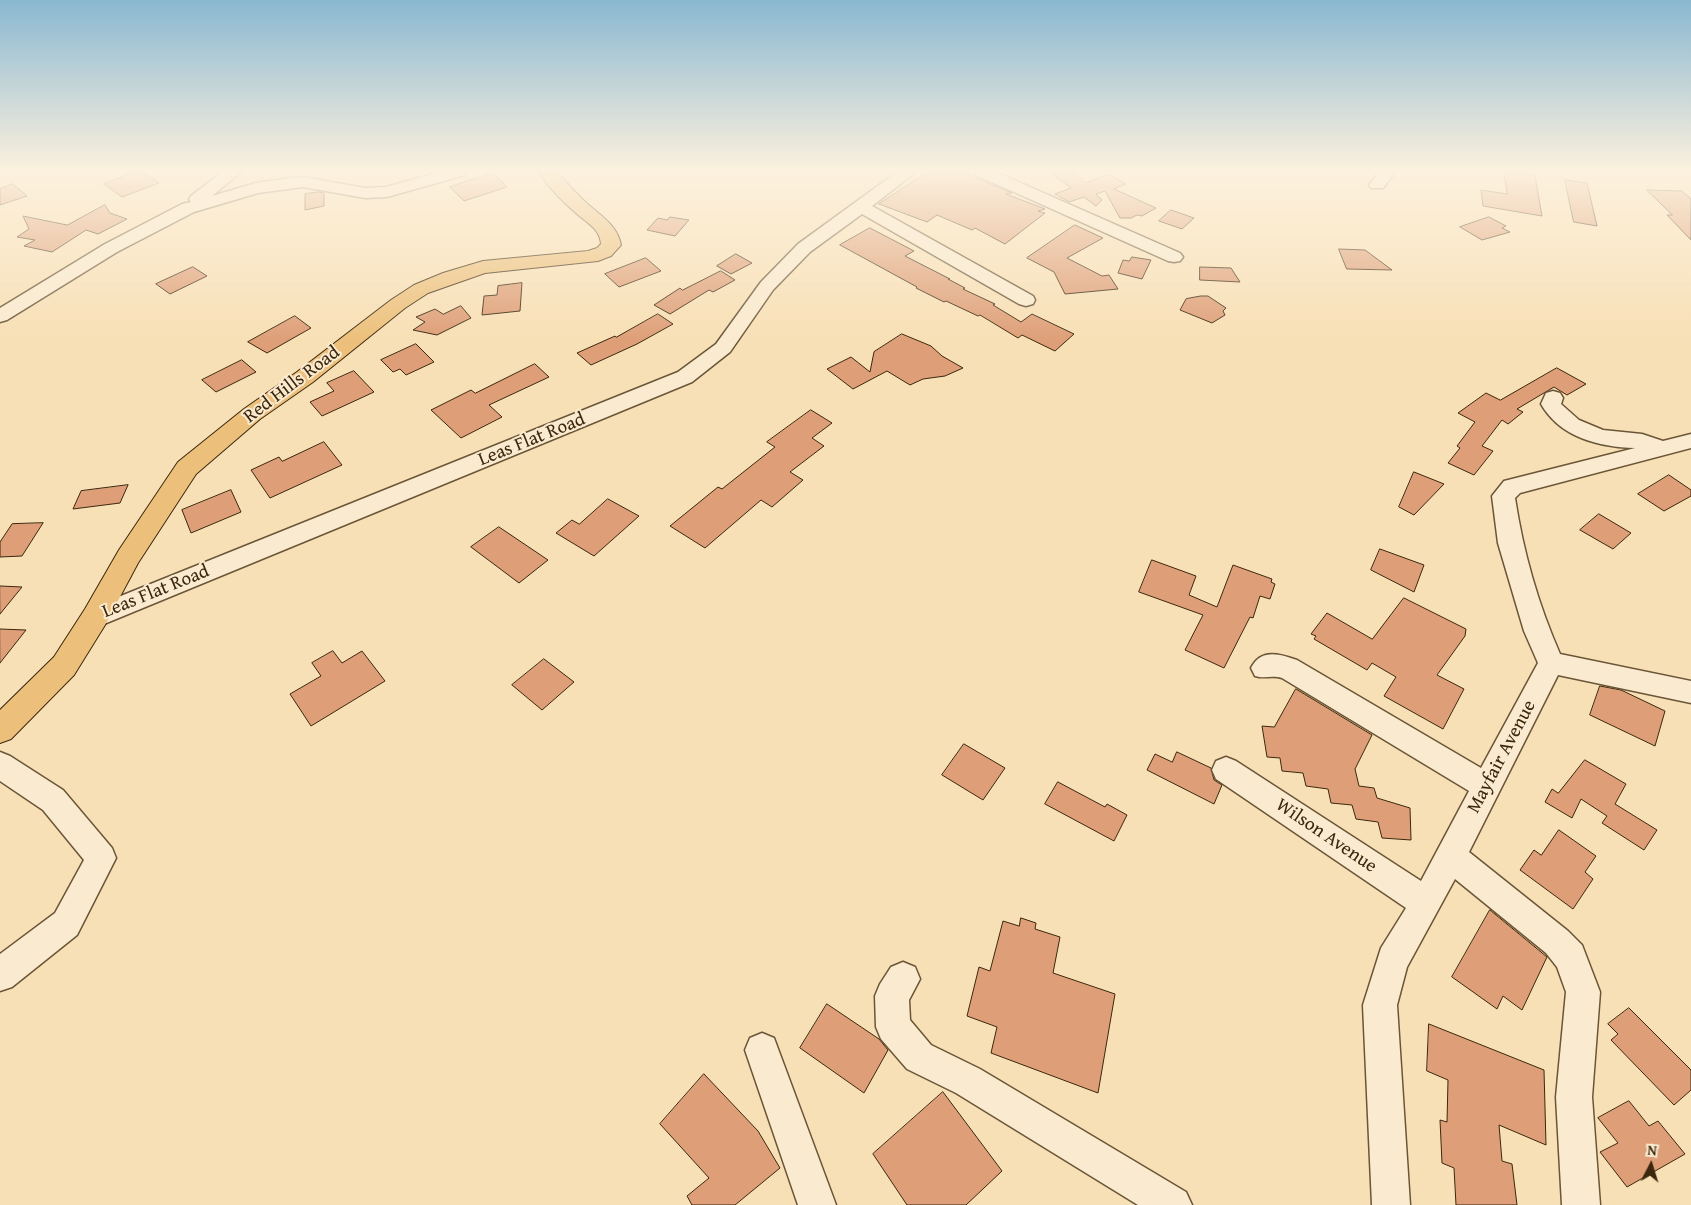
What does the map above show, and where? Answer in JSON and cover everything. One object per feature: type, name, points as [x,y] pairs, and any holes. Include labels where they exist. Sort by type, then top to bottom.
[{"type":"main road","name":"Red Hills Road","points":[[0,730],[64,666],[95,617],[128,557],[187,468],[252,414],[306,377],[398,304],[421,289],[458,274],[483,268],[591,257],[604,252],[611,245],[610,237],[603,228]]},
{"type":"street","points":[[0,316],[111,248],[149,228]]},
{"type":"street","name":"Leas Flat Road","points":[[95,617],[685,377],[723,348],[767,286],[804,248],[830,228]]},
{"type":"street","points":[[899,228],[1026,300]]},
{"type":"street","points":[[1109,228],[1174,257]]},
{"type":"street","points":[[1553,398],[1551,404],[1556,412],[1588,433],[1619,440],[1643,440],[1661,448]]},
{"type":"street","points":[[1691,441],[1512,487],[1503,496],[1510,543],[1537,631],[1551,663],[1691,692]]},
{"type":"street","name":"Mayfair Avenue","points":[[1391,1205],[1380,1005],[1386,981],[1393,960],[1426,903],[1551,663]]},
{"type":"street","points":[[1264,668],[1270,664],[1288,668],[1487,787]]},
{"type":"street","points":[[0,765],[53,800],[101,858],[66,924],[0,975]]},
{"type":"street","name":"Wilson Avenue","points":[[1226,770],[1426,903]]},
{"type":"street","points":[[1450,856],[1557,942],[1570,958],[1577,975],[1583,992],[1574,1097],[1582,1205]]},
{"type":"street","points":[[903,979],[892,996],[893,1027],[919,1056],[968,1081],[1173,1205]]},
{"type":"street","points":[[762,1050],[817,1205]]},
{"type":"building","points":[[109,228],[98,234],[86,230],[52,252],[24,246],[35,240],[17,237],[29,229]]},
{"type":"building","points":[[649,228],[682,228],[675,236],[647,230]]},
{"type":"building","points":[[870,228],[914,251],[905,256],[950,279],[948,279],[965,288],[963,289],[995,304],[993,305],[1021,322],[1032,314],[1074,334],[1055,351],[1022,335],[1018,338],[980,315],[978,316],[946,301],[944,302],[916,288],[840,245]]},
{"type":"building","points":[[975,228],[1025,228],[1005,244]]},
{"type":"building","points":[[1070,228],[1082,228],[1103,238],[1067,258],[1102,276],[1109,275],[1118,289],[1065,294],[1054,272],[1027,258]]},
{"type":"building","points":[[1462,228],[1502,228],[1510,232],[1482,240]]},
{"type":"building","points":[[1680,228],[1691,228],[1691,240]]},
{"type":"building","points":[[1339,249],[1365,250],[1392,270],[1347,269]]},
{"type":"building","points":[[736,254],[752,263],[731,274],[717,266]]},
{"type":"building","points":[[1132,257],[1151,260],[1142,279],[1118,273],[1123,260],[1129,261]]},
{"type":"building","points":[[646,258],[661,271],[619,287],[605,274]]},
{"type":"building","points":[[193,267],[207,276],[170,294],[156,284]]},
{"type":"building","points":[[1200,267],[1231,268],[1240,282],[1200,280]]},
{"type":"building","points":[[721,271],[735,280],[713,292],[709,290],[670,314],[654,305],[680,288],[682,290]]},
{"type":"building","points":[[522,283],[520,311],[482,315],[484,296],[497,295],[498,286]]},
{"type":"building","points":[[1208,296],[1226,308],[1223,311],[1225,315],[1212,323],[1180,310],[1186,299]]},
{"type":"building","points":[[461,306],[471,318],[437,335],[413,330],[425,322],[416,317],[435,309],[443,314]]},
{"type":"building","points":[[658,314],[673,324],[637,344],[591,365],[577,353],[616,337]]},
{"type":"building","points":[[295,316],[311,328],[267,353],[248,342]]},
{"type":"building","points":[[902,334],[931,346],[942,356],[963,368],[945,376],[923,379],[910,385],[887,371],[853,389],[827,369],[851,357],[870,372],[874,352]]},
{"type":"building","points":[[416,344],[434,362],[406,375],[400,369],[393,372],[381,360]]},
{"type":"building","points":[[242,360],[256,372],[216,392],[202,380]]},
{"type":"building","points":[[535,364],[549,377],[489,405],[502,417],[461,438],[431,410],[471,390],[475,393]]},
{"type":"building","points":[[1557,368],[1586,384],[1567,395],[1554,387],[1517,409],[1523,412],[1508,424],[1502,420],[1482,446],[1493,451],[1474,475],[1448,463],[1460,448],[1457,446],[1475,422],[1458,413],[1486,393],[1500,400]]},
{"type":"building","points":[[354,371],[374,392],[322,416],[310,402],[334,391],[327,383]]},
{"type":"building","points":[[811,410],[832,423],[812,438],[824,446],[790,472],[803,480],[772,507],[761,500],[705,548],[670,526],[718,487],[722,489],[775,447],[767,442]]},
{"type":"building","points":[[324,442],[342,465],[270,498],[251,470],[279,457],[282,461]]},
{"type":"building","points":[[1414,472],[1444,484],[1414,515],[1399,507]]},
{"type":"building","points":[[1669,475],[1691,490],[1691,496],[1664,511],[1638,494]]},
{"type":"building","points":[[128,485],[120,503],[73,509],[81,491]]},
{"type":"building","points":[[231,490],[241,512],[191,533],[182,510]]},
{"type":"building","points":[[608,499],[639,516],[594,556],[556,533],[572,520],[579,524]]},
{"type":"building","points":[[1599,514],[1631,533],[1613,549],[1580,530]]},
{"type":"building","points":[[43,523],[22,556],[0,557],[0,542],[12,524]]},
{"type":"building","points":[[499,527],[548,560],[519,583],[471,547]]},
{"type":"building","points":[[1380,549],[1424,565],[1414,592],[1371,570]]},
{"type":"building","points":[[1152,560],[1196,576],[1189,595],[1217,607],[1233,565],[1272,579],[1271,582],[1275,584],[1270,599],[1260,596],[1253,618],[1250,617],[1224,668],[1185,650],[1203,615],[1139,592]]},
{"type":"building","points":[[0,586],[22,587],[0,614]]},
{"type":"building","points":[[1404,598],[1466,629],[1465,636],[1437,675],[1464,689],[1443,729],[1384,696],[1396,677],[1372,663],[1367,670],[1314,639],[1316,636],[1311,634],[1327,613],[1372,639]]},
{"type":"building","points":[[0,629],[26,630],[0,663]]},
{"type":"building","points":[[333,651],[342,663],[362,651],[385,681],[311,726],[290,694],[321,676],[312,663]]},
{"type":"building","points":[[544,659],[574,682],[542,710],[512,685]]},
{"type":"building","points":[[1600,686],[1621,690],[1665,711],[1655,746],[1590,715]]},
{"type":"building","points":[[1296,689],[1372,735],[1355,769],[1359,786],[1374,788],[1377,798],[1410,808],[1411,840],[1382,838],[1378,822],[1356,819],[1352,805],[1331,803],[1328,789],[1306,786],[1303,773],[1282,771],[1280,758],[1267,757],[1262,726],[1274,727]]},
{"type":"building","points":[[964,744],[1005,768],[983,800],[942,775]]},
{"type":"building","points":[[1177,752],[1211,768],[1214,780],[1222,785],[1214,804],[1147,770],[1155,754],[1172,762]]},
{"type":"building","points":[[1585,760],[1626,784],[1615,804],[1657,830],[1644,850],[1602,823],[1607,816],[1581,799],[1572,818],[1545,802],[1552,789],[1558,793]]},
{"type":"building","points":[[1058,782],[1105,807],[1107,804],[1127,815],[1114,841],[1045,804]]},
{"type":"building","points":[[1559,830],[1596,856],[1585,872],[1593,879],[1573,909],[1520,870],[1534,850],[1541,855]]},
{"type":"building","points":[[1490,910],[1547,957],[1522,1010],[1503,996],[1497,1009],[1452,977]]},
{"type":"building","points":[[1021,918],[1036,923],[1035,929],[1060,937],[1053,973],[1115,994],[1098,1093],[991,1053],[997,1027],[967,1016],[979,967],[990,971],[1003,921],[1019,926]]},
{"type":"building","points":[[827,1004],[879,1039],[888,1050],[864,1093],[800,1048]]},
{"type":"building","points":[[1629,1008],[1691,1070],[1691,1090],[1674,1105],[1611,1040],[1618,1034],[1608,1024]]},
{"type":"building","points":[[1429,1024],[1544,1070],[1546,1145],[1499,1125],[1502,1161],[1512,1164],[1517,1205],[1456,1205],[1454,1168],[1442,1163],[1440,1120],[1447,1122],[1448,1080],[1427,1071]]},
{"type":"building","points":[[704,1074],[758,1131],[780,1168],[735,1205],[692,1205],[687,1196],[709,1178],[660,1124]]},
{"type":"building","points":[[943,1092],[1002,1171],[966,1205],[907,1205],[873,1154]]},
{"type":"building","points":[[1629,1101],[1649,1126],[1658,1121],[1685,1154],[1627,1187],[1600,1152],[1618,1143],[1598,1118]]}]
